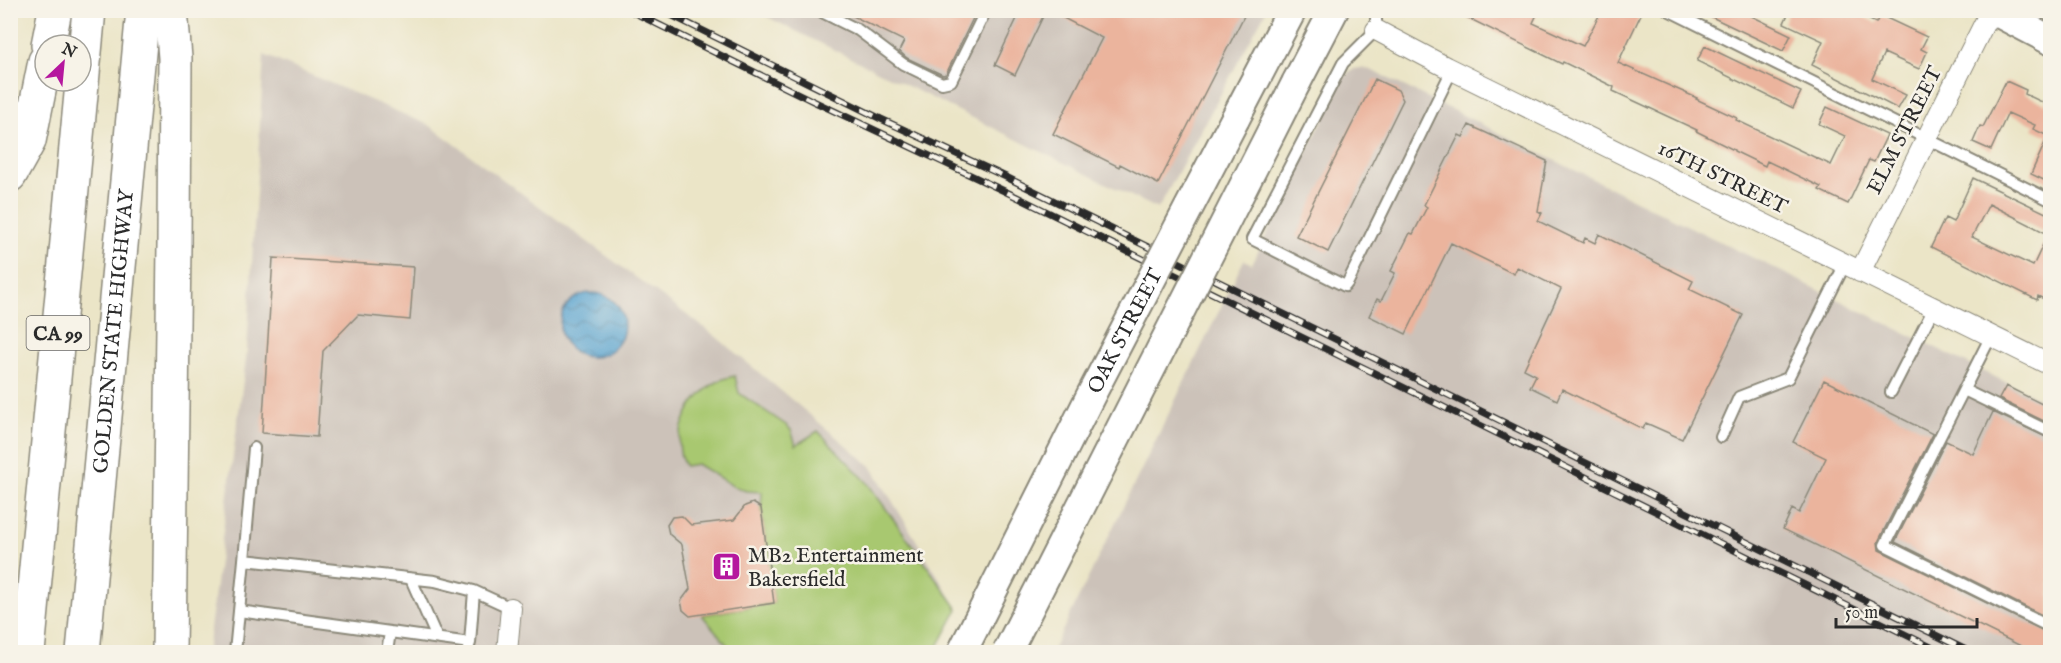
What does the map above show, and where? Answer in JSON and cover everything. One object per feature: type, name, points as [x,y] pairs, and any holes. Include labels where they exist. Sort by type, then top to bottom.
[{"type":"highway","points":[[50,33],[55,10]]},
{"type":"highway","points":[[169,652],[175,58],[171,10]]},
{"type":"highway","name":"CA 99","points":[[28,652],[89,12]]},
{"type":"highway","name":"GOLDEN STATE HIGHWAY","points":[[84,652],[141,25]]},
{"type":"highway","points":[[10,175],[29,141],[39,93]]},
{"type":"highway","points":[[91,586],[92,652]]},
{"type":"main road","name":"OAK STREET","points":[[962,652],[1096,384],[1292,10]]},
{"type":"main road","name":"OAK STREET","points":[[1007,652],[1334,10]]},
{"type":"main road","points":[[1992,10],[2050,40]]},
{"type":"street","name":"ELM STREET","points":[[1853,268],[1927,139],[1992,10]]},
{"type":"street","name":"16TH STREET","points":[[1376,20],[1452,70],[2050,365]]},
{"type":"street","points":[[507,652],[511,608]]},
{"type":"lane","points":[[818,10],[858,30],[903,64],[942,83],[951,81],[986,10]]},
{"type":"lane","points":[[1668,10],[2050,200]]},
{"type":"lane","points":[[1376,20],[1343,63],[1252,239],[1345,286],[1452,70]]},
{"type":"lane","points":[[1721,437],[1739,397],[1788,378],[1853,268]]},
{"type":"lane","points":[[1891,392],[1934,308]]},
{"type":"lane","points":[[1991,336],[1885,545],[2050,627]]},
{"type":"lane","points":[[1964,390],[2050,432]]},
{"type":"lane","points":[[236,652],[254,448]]},
{"type":"lane","points":[[244,560],[435,581],[474,591],[511,608]]},
{"type":"lane","points":[[411,579],[437,638]]},
{"type":"lane","points":[[239,611],[437,638],[468,648],[474,591]]},
{"type":"lane","points":[[387,652],[390,632]]},
{"type":"shaded area","points":[[755,11],[1266,11],[1158,209]]},
{"type":"shaded area","points":[[264,55],[429,125],[714,335],[871,466],[958,609],[935,652],[207,652],[247,351]]},
{"type":"shaded area","points":[[1354,69],[1371,70],[2050,404],[2050,652],[1052,652],[1244,260],[1252,264],[1343,78]]},
{"type":"green space","points":[[735,376],[739,393],[786,425],[791,430],[796,445],[818,431],[866,481],[958,609],[935,652],[733,652],[702,615],[774,603],[761,508],[762,492],[746,491],[733,486],[697,464],[685,466],[680,455],[681,429],[692,405],[710,386]]},
{"type":"water","points":[[592,293],[610,299],[618,307],[624,325],[618,343],[610,351],[592,357],[574,351],[566,343],[560,325],[566,307],[574,299]]},
{"type":"building","points":[[841,10],[977,10],[946,74],[943,75],[907,58],[899,51],[904,41]]},
{"type":"building","points":[[1021,10],[1046,10],[1015,75],[995,65]]},
{"type":"building","points":[[1048,10],[1247,10],[1158,184],[1053,134],[1102,38]]},
{"type":"building","points":[[1452,10],[1539,10],[1533,23],[1583,46],[1602,10],[1643,10],[1618,63],[1697,98],[1737,118],[1736,120],[1831,165],[1845,136],[1819,124],[1827,107],[1887,135],[1874,162],[1869,160],[1848,204],[1819,190],[1821,187],[1767,161],[1765,166],[1697,130],[1613,91],[1614,87]]},
{"type":"building","points":[[1697,10],[1739,10],[1791,35],[1783,51]]},
{"type":"building","points":[[1790,10],[1849,10],[1876,23],[1880,15],[1927,37],[1921,49],[1927,52],[1919,69],[1884,53],[1872,79],[1906,95],[1898,109],[1812,65],[1823,41],[1784,23]]},
{"type":"building","points":[[1705,46],[1801,92],[1793,108],[1697,61]]},
{"type":"building","points":[[1375,79],[1398,90],[1403,100],[1328,252],[1296,236]]},
{"type":"building","points":[[2006,81],[2026,90],[2025,94],[2046,104],[2050,94],[2050,183],[2031,174],[2048,136],[2033,129],[2035,125],[2008,113],[1991,150],[1973,142]]},
{"type":"building","points":[[1469,125],[1547,161],[1538,211],[1542,213],[1538,221],[1583,243],[1585,238],[1595,243],[1599,234],[1693,281],[1689,289],[1743,315],[1682,439],[1646,423],[1643,429],[1562,389],[1557,400],[1530,387],[1536,375],[1524,369],[1561,289],[1517,267],[1514,274],[1451,243],[1406,334],[1369,316],[1377,299],[1381,301],[1395,273],[1391,271],[1410,233],[1413,234],[1427,207],[1424,205],[1459,135],[1463,137]]},
{"type":"building","points":[[1973,178],[2050,215],[2050,302],[2038,296],[2037,300],[1931,247],[1945,218],[1953,222]],"holes":[[[1989,204],[2048,234],[2033,266],[1972,237]]]},
{"type":"building","points":[[273,258],[414,267],[410,320],[358,315],[323,351],[317,437],[262,433]]},
{"type":"building","points":[[1824,380],[1933,434],[1878,542],[1879,550],[2050,634],[2050,652],[2033,652],[1783,529],[1792,509],[1799,513],[1826,458],[1793,442]]},
{"type":"building","points":[[2006,386],[2050,408],[2050,424],[1999,399]]},
{"type":"building","points":[[1993,412],[2050,439],[2050,619],[1895,542],[1946,441],[1973,454]]},
{"type":"building","name":"MB2 Entertainment Bakersfield","points":[[753,503],[761,508],[774,603],[690,616],[683,610],[681,601],[690,589],[682,545],[669,534],[667,525],[672,517],[682,516],[691,525],[734,520],[745,506]]},
{"type":"railway","points":[[629,10],[813,101],[1017,197],[1941,652]]},
{"type":"railway","points":[[661,10],[881,119],[1006,177],[1970,652]]},
{"type":"place","name":"MB2 Entertainment Bakersfield","points":[[727,567]]}]
